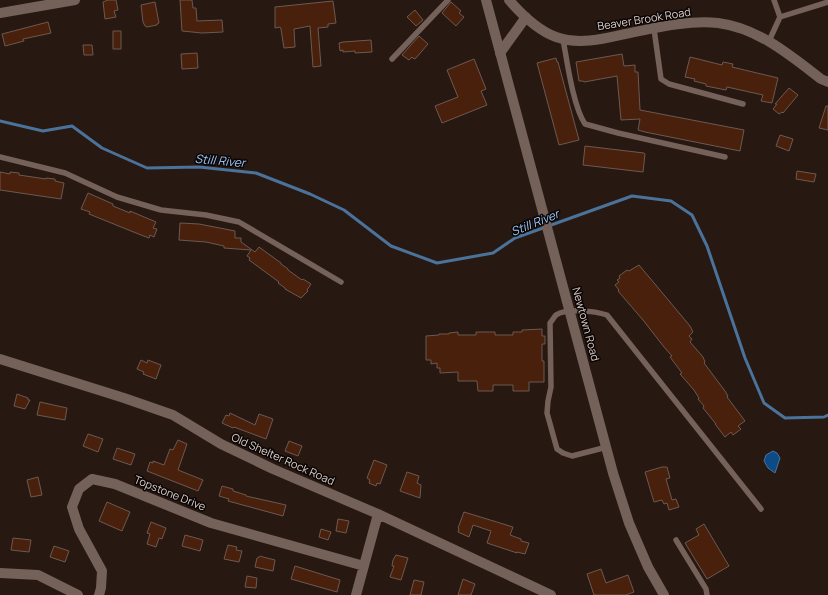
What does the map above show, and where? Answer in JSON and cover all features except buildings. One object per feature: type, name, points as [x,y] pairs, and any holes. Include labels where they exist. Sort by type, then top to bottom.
[{"type":"street","points":[[0,13],[75,0]]},
{"type":"street","name":"Newtown Road","points":[[486,0],[629,523],[648,567],[664,595]]},
{"type":"street","name":"Beaver Brook Road","points":[[509,0],[538,28],[557,37],[576,41],[604,38],[692,22],[719,24],[743,29],[779,47],[821,79],[828,82]]},
{"type":"street","points":[[500,53],[526,17]]},
{"type":"street","name":"Old Shelter Rock Road","points":[[0,359],[173,415],[221,444],[273,469],[378,514],[551,595]]},
{"type":"street","name":"Topstone Drive","points":[[99,595],[102,571],[79,529],[72,507],[79,489],[92,478],[115,484],[211,523],[364,566]]},
{"type":"street","points":[[356,595],[378,514]]},
{"type":"street","points":[[0,573],[38,575],[78,595]]},
{"type":"lane","points":[[392,59],[448,0]]},
{"type":"lane","points":[[769,41],[780,17],[774,0]]},
{"type":"lane","points":[[780,17],[828,2]]},
{"type":"lane","points":[[654,29],[661,79],[668,84],[743,104]]},
{"type":"lane","points":[[563,39],[580,118],[585,124],[725,156]]},
{"type":"lane","points":[[0,157],[65,172],[117,197],[161,210],[206,215],[239,222],[341,282]]},
{"type":"lane","points":[[607,447],[572,456],[557,449],[547,413],[551,387],[550,323],[556,315],[570,311],[596,312],[607,315],[761,509]]},
{"type":"lane","points":[[676,540],[706,588],[707,595]]},
{"type":"water","points":[[773,451],[777,453],[780,458],[775,473],[768,468],[764,461],[766,455]]},
{"type":"waterway","name":"Still River","points":[[0,121],[43,131],[72,126],[102,148],[147,168],[199,167],[256,173],[310,194],[344,210],[391,246],[437,263],[493,253],[515,238],[632,196],[671,201],[692,215],[707,246],[745,358],[764,403],[785,418],[824,417],[828,415]]}]
